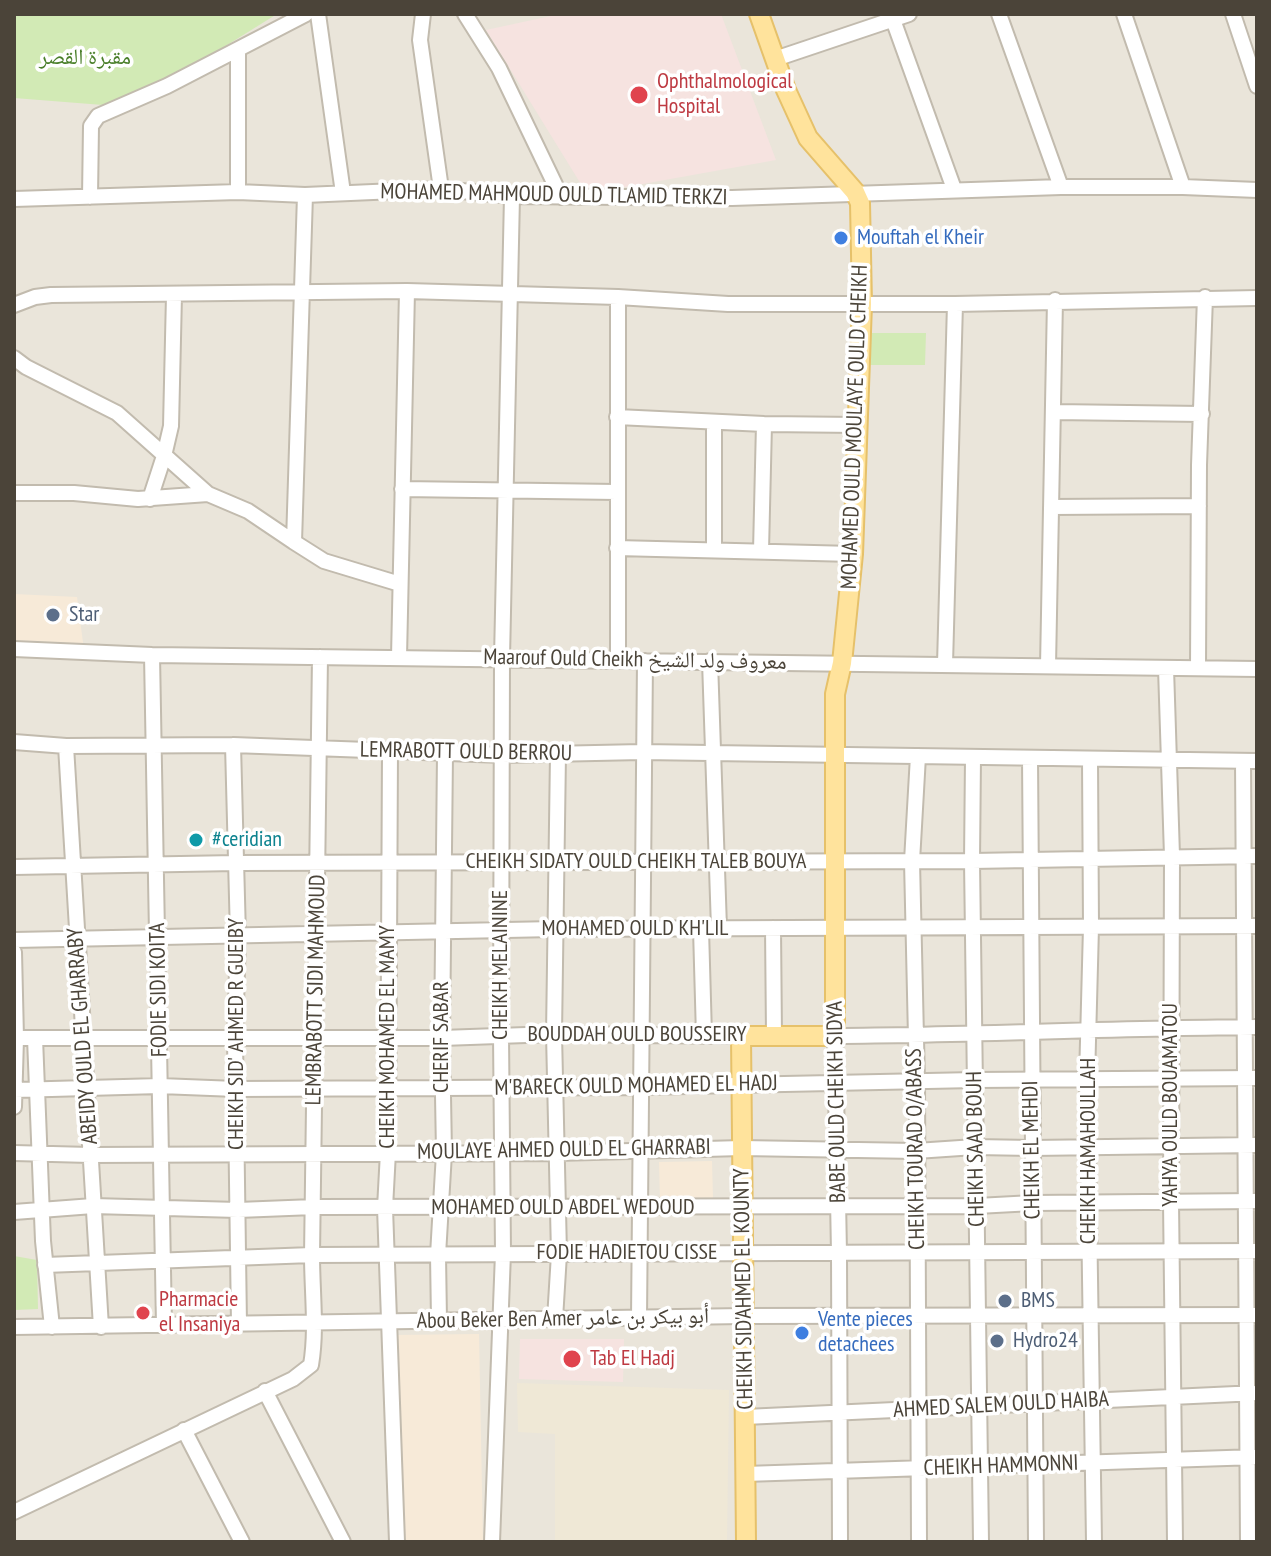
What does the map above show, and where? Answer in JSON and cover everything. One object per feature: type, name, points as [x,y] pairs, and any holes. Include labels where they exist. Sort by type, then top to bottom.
[{"type":"main road","points":[[759,14],[786,90],[808,138],[855,192]]},
{"type":"main road","name":"MOHAMED OULD MOULAYE OULD CHEIKH","points":[[842,663],[853,554],[862,304],[860,203],[855,192]]},
{"type":"main road","name":"BABE OULD CHEIKH SIDYA","points":[[835,1036],[835,694],[842,663]]},
{"type":"main road","name":"BOUDDAH OULD BOUSSEIRY","points":[[741,1036],[835,1036]]},
{"type":"main road","name":"CHEIKH SID'AHMED EL KOUNTY","points":[[741,1036],[746,1542]]},
{"type":"street","points":[[90,197],[91,126],[98,116],[167,86],[306,14]]},
{"type":"street","points":[[318,14],[343,193]]},
{"type":"street","points":[[423,14],[420,40],[441,189]]},
{"type":"street","points":[[465,14],[511,91],[561,197]]},
{"type":"street","points":[[775,59],[892,17],[909,14]]},
{"type":"street","points":[[999,14],[1061,187]]},
{"type":"street","points":[[1124,14],[1183,187]]},
{"type":"street","points":[[1233,14],[1257,86]]},
{"type":"street","points":[[892,17],[954,189]]},
{"type":"street","points":[[238,51],[238,192]]},
{"type":"street","name":"MOHAMED MAHMOUD OULD TLAMID TERKZI","points":[[14,199],[238,192],[305,195],[441,189],[561,197],[784,197],[855,192],[1061,187],[1257,190]]},
{"type":"street","points":[[294,542],[305,195]]},
{"type":"street","name":"CHEIKH MELAININE","points":[[492,1542],[503,1253],[502,658],[512,196]]},
{"type":"street","points":[[399,657],[407,291]]},
{"type":"street","points":[[14,305],[51,295],[407,291],[618,297],[728,304],[955,304],[1257,298]]},
{"type":"street","points":[[150,499],[171,426],[174,295]]},
{"type":"street","points":[[618,297],[618,660]]},
{"type":"street","points":[[1198,668],[1205,297]]},
{"type":"street","points":[[1048,666],[1055,300]]},
{"type":"street","points":[[945,664],[955,304]]},
{"type":"street","points":[[14,358],[125,418],[208,494],[248,511],[324,561],[400,584]]},
{"type":"street","points":[[1054,412],[1202,414]]},
{"type":"street","points":[[617,417],[858,425]]},
{"type":"street","points":[[714,422],[714,550]]},
{"type":"street","points":[[761,551],[764,424]]},
{"type":"street","points":[[402,489],[617,492]]},
{"type":"street","points":[[14,493],[74,493],[150,499],[208,494]]},
{"type":"street","points":[[1051,507],[1199,506]]},
{"type":"street","points":[[617,548],[853,554]]},
{"type":"street","name":"Maarouf Ould Cheikh معروف ولد الشيخ","points":[[14,649],[152,655],[1257,669]]},
{"type":"street","name":"FODIE SIDI KOITA","points":[[152,655],[164,1325]]},
{"type":"street","name":"LEMBRABOTT SIDI MAHMOUD","points":[[265,1391],[293,1379],[311,1365],[315,1339],[312,1323],[312,1255],[320,657]]},
{"type":"street","points":[[639,1319],[645,661]]},
{"type":"street","points":[[710,661],[719,928]]},
{"type":"street","name":"YAHYA OULD BOUAMATOU","points":[[1166,668],[1172,856],[1171,1202],[1175,1542]]},
{"type":"street","name":"LEMRABOTT OULD BERROU","points":[[14,742],[66,746],[233,745],[502,755],[642,752],[1250,761]]},
{"type":"street","name":"CHEIKH SID' AHMED R GUEIBY","points":[[233,745],[238,936],[235,1039],[239,1324]]},
{"type":"street","name":"ABEIDY OULD EL GHARRABY","points":[[66,746],[101,1327]]},
{"type":"street","name":"CHEIKH MOHAMED EL MAMY","points":[[390,752],[385,1208],[397,1542]]},
{"type":"street","name":"CHERIF SABAR","points":[[439,1320],[438,1255],[444,1153],[441,1088],[445,754]]},
{"type":"street","points":[[555,1319],[559,1254],[554,1034],[558,754]]},
{"type":"street","name":"CHEIKH TOURAD O/ABASS","points":[[918,756],[912,861],[917,1082],[919,1542]]},
{"type":"street","name":"CHEIKH SAAD BOUH","points":[[973,757],[981,1542]]},
{"type":"street","name":"CHEIKH EL MEHDI","points":[[1030,758],[1036,1542]]},
{"type":"street","name":"CHEIKH HAMAHOULLAH","points":[[1090,760],[1091,927],[1087,1079],[1094,1542]]},
{"type":"street","points":[[1250,761],[1252,1457],[1247,1542],[1257,1541]]},
{"type":"street","name":"CHEIKH SIDATY OULD CHEIKH TALEB BOUYA","points":[[14,867],[236,863],[972,861],[1250,856]]},
{"type":"street","name":"MOHAMED OULD KH'LIL","points":[[14,940],[555,929],[1250,926]]},
{"type":"street","points":[[773,928],[774,1036]]},
{"type":"street","points":[[701,929],[704,1036]]},
{"type":"street","points":[[14,952],[14,1107]]},
{"type":"street","name":"BOUDDAH OULD BOUSSEIRY","points":[[835,1036],[1251,1027]]},
{"type":"street","name":"BOUDDAH OULD BOUSSEIRY","points":[[15,1038],[442,1038],[554,1034],[741,1036]]},
{"type":"street","name":"BABE OULD CHEIKH SIDYA","points":[[835,1036],[840,1542]]},
{"type":"street","points":[[35,1038],[45,1265],[52,1327]]},
{"type":"street","name":"M'BARECK OULD MOHAMED EL HADJ","points":[[15,1090],[86,1086],[236,1089],[641,1087],[1251,1078]]},
{"type":"street","name":"MOULAYE AHMED OULD EL GHARRABI","points":[[14,1153],[557,1153],[742,1148],[916,1151],[975,1147],[1251,1145]]},
{"type":"street","name":"MOHAMED OULD ABDEL WEDOUD","points":[[14,1212],[93,1206],[238,1210],[314,1207],[916,1207],[1252,1201]]},
{"type":"street","name":"FODIE HADIETOU CISSE","points":[[45,1265],[312,1255],[1251,1252]]},
{"type":"street","name":"Abou Beker Ben Amer أبو بيكر بن عامر","points":[[14,1327],[744,1316],[1252,1316]]},
{"type":"street","points":[[14,1512],[265,1391],[343,1542]]},
{"type":"street","name":"AHMED SALEM OULD HAIBA","points":[[745,1417],[1252,1393]]},
{"type":"street","points":[[184,1430],[242,1542]]},
{"type":"street","name":"CHEIKH HAMMONNI","points":[[745,1474],[1252,1457]]},
{"type":"shaded area","points":[[14,14],[1257,14],[1257,1542],[14,1542]]},
{"type":"shaded area","name":"Ophthalmological Hospital","points":[[560,14],[721,14],[776,160],[587,194],[486,30]]},
{"type":"shaded area","points":[[14,594],[77,597],[84,650],[14,647]]},
{"type":"shaded area","points":[[712,1161],[713,1198],[660,1200],[659,1162]]},
{"type":"shaded area","points":[[479,1334],[483,1542],[399,1542],[395,1335]]},
{"type":"shaded area","name":"Tab El Hadj","points":[[520,1339],[624,1339],[623,1382],[519,1379]]},
{"type":"shaded area","points":[[517,1383],[729,1390],[727,1542],[555,1542],[555,1434],[518,1432]]},
{"type":"green space","name":"مقبرة القصر","points":[[14,14],[277,14],[174,78],[103,105],[14,98]]},
{"type":"green space","points":[[871,333],[926,333],[925,365],[870,365]]},
{"type":"green space","points":[[14,1256],[37,1260],[38,1309],[14,1310]]},
{"type":"place","name":"Ophthalmological Hospital","points":[[639,95]]},
{"type":"place","name":"Mouftah el Kheir","points":[[841,238]]},
{"type":"place","name":"Star","points":[[53,615]]},
{"type":"place","name":"#ceridian","points":[[196,840]]},
{"type":"place","name":"BMS","points":[[1005,1301]]},
{"type":"place","name":"Pharmacie el Insaniya","points":[[143,1313]]},
{"type":"place","name":"Vente pieces detachees","points":[[802,1333]]},
{"type":"place","name":"Hydro24","points":[[997,1341]]},
{"type":"place","name":"Tab El Hadj","points":[[572,1359]]}]
